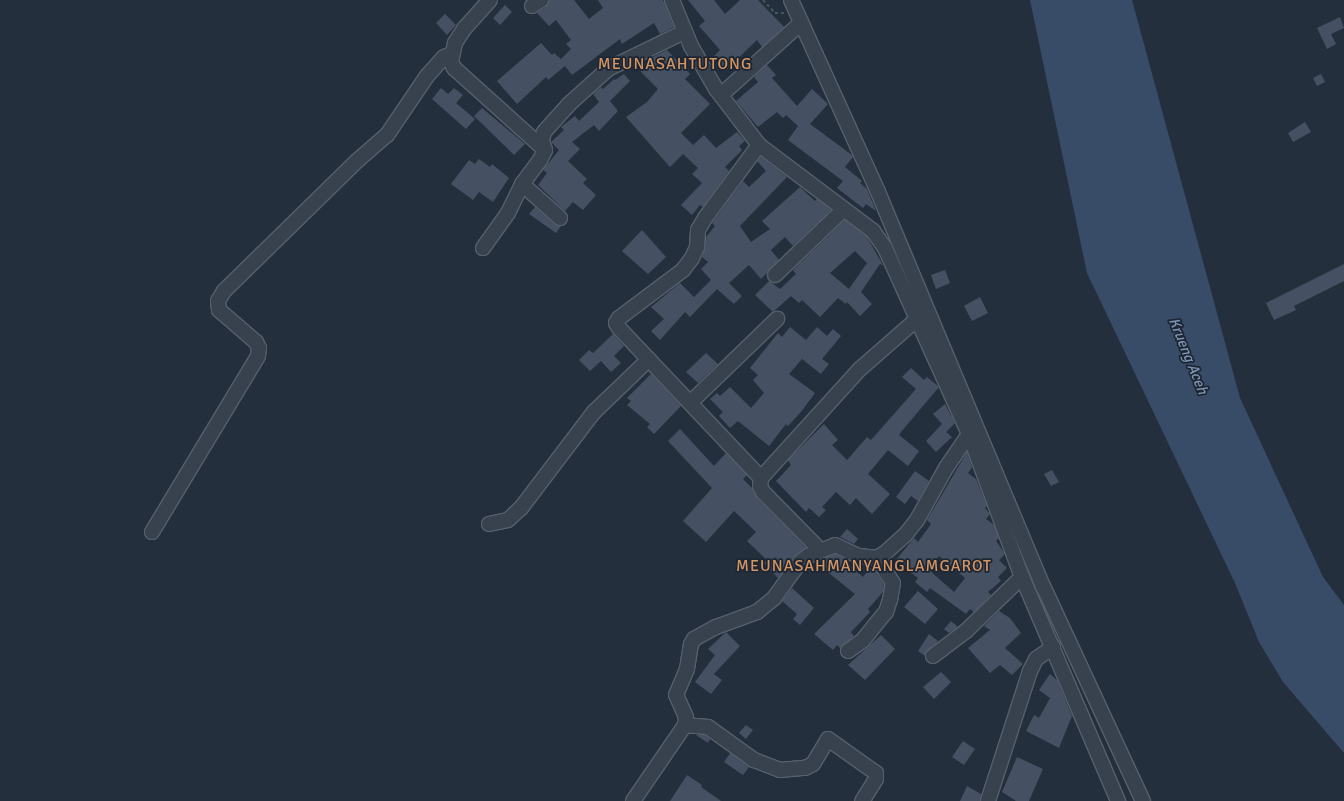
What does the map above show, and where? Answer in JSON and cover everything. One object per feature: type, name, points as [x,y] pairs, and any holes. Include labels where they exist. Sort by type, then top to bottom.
[{"type":"street","points":[[490,0],[464,28],[452,54],[454,68],[545,150]]},
{"type":"street","points":[[672,0],[684,32],[721,95],[759,145],[876,234],[969,434],[1022,577],[1118,801]]},
{"type":"street","points":[[721,95],[796,11],[878,192],[1044,588],[1143,801]]},
{"type":"street","points":[[545,150],[542,140],[544,132],[602,74],[618,63],[639,55],[684,32]]},
{"type":"street","points":[[152,532],[258,356],[259,348],[256,342],[219,310],[218,301],[224,291],[358,160],[387,135],[427,76],[444,57],[452,54]]},
{"type":"street","points":[[759,145],[705,218],[698,230],[697,247],[692,258],[683,270],[617,319],[619,328],[691,402],[761,478]]},
{"type":"street","points":[[483,248],[508,213],[522,184],[545,150]]},
{"type":"street","points":[[522,184],[560,218]]},
{"type":"street","points":[[775,275],[843,210]]},
{"type":"street","points":[[691,402],[777,319]]},
{"type":"street","points":[[816,546],[763,492],[760,486],[761,478],[860,369],[916,320]]},
{"type":"street","points":[[489,524],[508,520],[521,508],[594,412],[649,359]]},
{"type":"street","points":[[633,801],[685,725],[686,717],[676,695],[687,670],[691,644],[694,639],[716,627],[757,612],[774,598],[800,562],[808,556],[835,545],[859,556],[877,558],[885,553],[910,529],[969,434]]},
{"type":"street","points":[[848,651],[863,640],[886,612],[890,600],[893,583],[877,558]]},
{"type":"street","points":[[933,656],[966,631],[1022,577]]},
{"type":"street","points":[[988,801],[1030,671],[1036,659],[1053,647]]},
{"type":"street","points":[[685,725],[708,727],[754,760],[780,770],[805,768],[813,764],[828,739],[876,773],[876,779],[862,801]]},
{"type":"path","points":[[763,0],[775,13],[796,11]]},
{"type":"water","name":"Krueng Aceh","points":[[1030,0],[1132,0],[1240,398],[1323,577],[1344,605],[1344,753],[1283,682],[1259,642],[1235,583],[1087,273]]},
{"type":"building","points":[[549,0],[574,0],[589,19],[603,8],[598,0],[663,0],[674,27],[660,34],[654,23],[622,44],[620,39],[572,75],[565,66],[548,80],[546,77],[517,104],[497,81],[541,43],[552,55],[554,53],[561,59],[571,49],[566,44],[571,40],[556,20],[549,26],[537,13],[546,7]]},
{"type":"building","points":[[688,0],[714,0],[725,14],[740,0],[758,0],[784,27],[762,47],[757,40],[726,70],[713,57],[720,50],[699,26],[705,21]]},
{"type":"building","points":[[505,5],[512,12],[500,25],[493,18]]},
{"type":"building","points":[[445,14],[456,25],[447,35],[436,23]]},
{"type":"building","points":[[1340,17],[1344,28],[1331,34],[1336,44],[1327,49],[1317,28]]},
{"type":"building","points":[[667,50],[690,74],[685,79],[710,104],[681,133],[693,145],[704,135],[716,148],[737,132],[745,141],[739,146],[742,150],[725,167],[729,171],[703,207],[700,205],[692,215],[681,205],[702,183],[692,174],[698,168],[683,154],[670,167],[626,117],[647,102],[658,89],[639,70],[653,57]]},
{"type":"building","points":[[767,65],[776,75],[772,78],[797,106],[812,89],[828,104],[810,124],[852,155],[853,157],[845,167],[862,181],[860,183],[867,189],[876,211],[866,204],[863,208],[837,188],[843,181],[788,140],[798,126],[786,115],[783,118],[777,112],[758,127],[736,101],[758,82],[754,77]]},
{"type":"building","points":[[624,74],[630,81],[610,101],[618,111],[599,131],[594,125],[572,142],[580,149],[568,161],[587,179],[583,183],[596,195],[583,210],[573,202],[565,211],[538,185],[547,173],[543,170],[559,150],[551,142],[564,130],[561,127],[575,116],[579,121],[599,102],[593,94],[601,87],[603,89],[614,79],[615,80]]},
{"type":"building","points":[[1321,74],[1325,82],[1317,86],[1313,78]]},
{"type":"building","points":[[441,88],[448,94],[454,88],[463,95],[456,103],[475,119],[466,129],[432,99]]},
{"type":"building","points":[[482,108],[525,144],[514,155],[474,116]]},
{"type":"building","points":[[1305,122],[1311,132],[1293,142],[1288,133]]},
{"type":"building","points":[[761,157],[787,177],[740,226],[751,242],[770,229],[762,221],[800,187],[815,201],[817,199],[831,210],[793,246],[785,237],[771,250],[779,260],[761,279],[749,265],[729,283],[742,296],[734,304],[717,289],[690,317],[685,312],[660,340],[651,331],[664,319],[651,307],[680,283],[694,297],[711,280],[701,269],[708,262],[702,257],[706,237],[715,226],[712,223],[743,181],[749,187],[766,171],[757,161]]},
{"type":"building","points":[[479,159],[490,167],[492,164],[509,178],[493,202],[479,192],[473,200],[451,184],[469,160],[475,164]]},
{"type":"building","points":[[535,207],[554,224],[561,226],[556,233],[529,214]]},
{"type":"building","points":[[845,220],[867,237],[883,265],[880,264],[861,292],[872,304],[860,316],[847,302],[846,304],[838,298],[820,317],[802,300],[799,303],[791,296],[773,312],[755,295],[769,281],[780,289],[796,274],[793,270]],"holes":[[[855,251],[867,263],[849,289],[830,273]]]},
{"type":"building","points":[[642,230],[666,257],[648,274],[622,251]]},
{"type":"building","points":[[1344,264],[1344,281],[1294,306],[1296,310],[1274,320],[1266,303]]},
{"type":"building","points":[[945,270],[950,283],[936,289],[931,275]]},
{"type":"building","points":[[980,297],[988,313],[972,321],[964,306]]},
{"type":"building","points":[[790,327],[806,340],[817,327],[827,336],[833,329],[841,336],[822,359],[829,364],[821,374],[802,359],[789,374],[815,393],[801,412],[788,426],[786,424],[769,446],[738,421],[730,428],[719,416],[723,412],[710,399],[717,393],[720,396],[730,387],[751,408],[764,393],[753,380],[758,375],[750,368],[778,333],[782,337]]},
{"type":"building","points":[[613,334],[624,346],[614,356],[621,363],[611,372],[601,361],[590,371],[579,360],[589,350],[593,353]]},
{"type":"building","points":[[706,353],[718,364],[698,383],[686,372]]},
{"type":"building","points":[[911,368],[924,380],[927,377],[939,387],[899,435],[919,451],[908,466],[888,450],[868,474],[890,494],[872,514],[856,498],[850,505],[836,492],[822,507],[826,510],[819,517],[809,508],[806,512],[776,481],[791,465],[788,460],[824,424],[838,440],[832,445],[847,460],[867,437],[871,440],[916,389],[902,377]]},
{"type":"building","points":[[651,374],[681,406],[654,434],[647,427],[650,424],[627,405],[631,401],[627,398]]},
{"type":"building","points":[[945,404],[955,423],[946,432],[952,437],[936,452],[926,441],[942,424],[933,414]]},
{"type":"building","points":[[680,429],[714,466],[726,453],[747,475],[743,479],[752,488],[757,498],[806,548],[793,557],[778,578],[764,563],[767,560],[747,541],[756,532],[734,511],[706,542],[683,521],[712,488],[668,441]]},
{"type":"building","points":[[967,452],[972,467],[968,473],[976,479],[987,506],[985,508],[990,514],[986,519],[994,525],[999,538],[996,541],[1005,554],[999,560],[1007,568],[998,577],[1001,581],[988,592],[991,595],[974,612],[970,609],[966,614],[930,588],[927,592],[915,582],[918,578],[895,561],[914,538],[918,542],[931,524],[927,520]],"holes":[[[939,556],[965,578],[954,592],[929,570]]]},
{"type":"building","points":[[1052,470],[1059,482],[1051,486],[1044,474]]},
{"type":"building","points":[[915,471],[929,481],[918,501],[911,496],[905,504],[896,497]]},
{"type":"building","points":[[847,529],[858,539],[854,544],[840,537]]},
{"type":"building","points":[[835,554],[850,561],[848,564],[863,577],[870,568],[875,571],[884,585],[883,592],[868,609],[870,612],[851,632],[854,636],[840,648],[837,645],[833,650],[814,634],[855,594],[820,566],[827,557]]},
{"type":"building","points":[[792,588],[814,608],[800,625],[793,619],[797,614],[782,601]]},
{"type":"building","points":[[918,591],[938,609],[925,624],[904,607]]},
{"type":"building","points":[[999,611],[1010,618],[1021,633],[1005,648],[1023,664],[1012,675],[1000,665],[990,673],[968,648],[990,630],[984,626]]},
{"type":"building","points":[[951,621],[958,627],[949,633],[944,629]]},
{"type":"building","points":[[726,632],[740,646],[714,674],[722,680],[711,694],[695,682],[715,655],[708,649]]},
{"type":"building","points":[[929,634],[938,641],[925,656],[918,651]]},
{"type":"building","points":[[881,635],[895,649],[865,680],[848,665]]},
{"type":"building","points":[[941,672],[951,682],[934,699],[923,687]]},
{"type":"building","points":[[1050,674],[1057,680],[1072,716],[1059,748],[1026,731],[1034,715],[1039,718],[1050,698],[1039,690]]},
{"type":"building","points":[[746,725],[753,730],[746,739],[739,733]]},
{"type":"building","points":[[696,735],[705,735],[710,739],[708,743]]},
{"type":"building","points":[[963,741],[975,749],[964,765],[952,757]]},
{"type":"building","points":[[730,753],[749,767],[743,775],[724,762]]},
{"type":"building","points":[[1017,757],[1043,769],[1029,801],[1016,801],[1002,792]]},
{"type":"building","points":[[687,775],[702,785],[701,787],[721,801],[670,801]]},
{"type":"building","points":[[967,786],[981,794],[980,801],[960,801]]},
{"type":"district","name":"MEUNASAHTUTONG","points":[[675,64]]},
{"type":"district","name":"MEUNASAHMANYANGLAMGAROT","points":[[864,566]]}]
